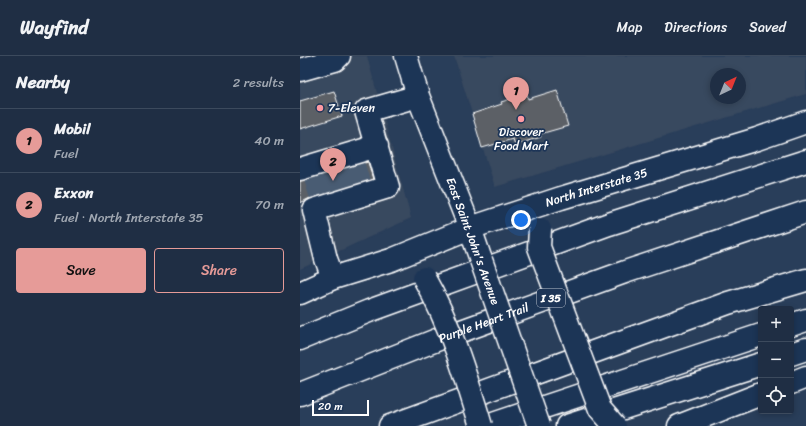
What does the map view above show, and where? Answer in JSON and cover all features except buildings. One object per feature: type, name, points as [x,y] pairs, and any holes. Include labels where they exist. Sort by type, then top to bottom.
[{"type":"main road","points":[[300,70],[335,60],[338,56]]},
{"type":"main road","name":"East Saint John's Avenue","points":[[406,56],[418,96],[470,228],[539,426]]},
{"type":"main road","points":[[333,278],[326,259],[327,202],[388,187],[366,111],[418,96]]},
{"type":"main road","name":"North Interstate 35","points":[[300,293],[333,278],[391,260],[470,228],[561,198],[749,141],[806,122]]},
{"type":"main road","points":[[328,165],[377,146]]},
{"type":"main road","points":[[300,339],[369,311],[609,224],[806,161]]},
{"type":"main road","points":[[561,198],[540,229],[539,247],[600,409],[615,426]]},
{"type":"main road","name":"Purple Heart Trail","points":[[300,394],[439,339],[618,274],[806,212]]},
{"type":"main road","points":[[391,260],[409,268],[424,278],[435,297],[466,375],[481,426]]},
{"type":"main road","points":[[390,426],[728,303],[806,280]]},
{"type":"main road","points":[[794,324],[806,320]]},
{"type":"main road","points":[[487,426],[758,336]]},
{"type":"main road","points":[[794,353],[806,349]]},
{"type":"main road","points":[[566,426],[758,365]]},
{"type":"main road","points":[[794,382],[806,377]]},
{"type":"main road","points":[[679,426],[758,395]]},
{"type":"shaded area","points":[[300,56],[367,56],[411,218],[300,269]]},
{"type":"shaded area","points":[[454,56],[806,56],[806,94],[495,187]]},
{"type":"tunnel","points":[[353,163],[360,185]]},
{"type":"tunnel","points":[[333,169],[340,191]]},
{"type":"tunnel","points":[[314,175],[321,197]]},
{"type":"place","name":"7-Eleven","points":[[320,108]]},
{"type":"place","name":"Mobil","points":[[516,110]]},
{"type":"place","name":"Discover Food Mart","points":[[521,119]]},
{"type":"place","name":"Exxon","points":[[333,181]]}]
